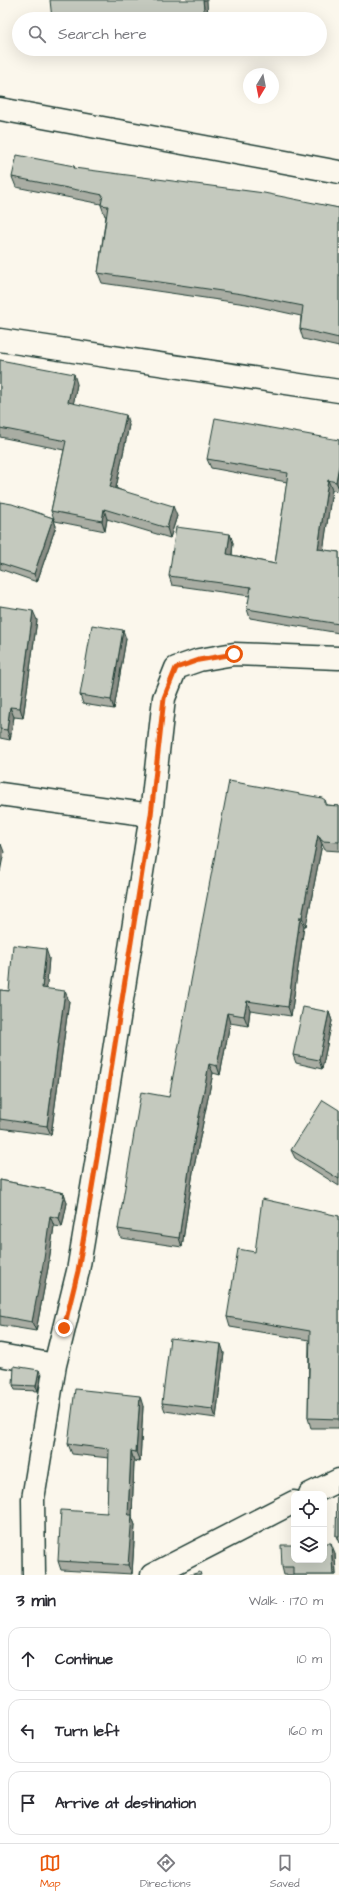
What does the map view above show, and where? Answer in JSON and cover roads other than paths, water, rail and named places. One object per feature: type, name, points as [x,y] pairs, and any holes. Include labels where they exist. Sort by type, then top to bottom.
[{"type":"street","points":[[0,109],[339,172]]},
{"type":"street","points":[[0,340],[339,391]]},
{"type":"street","points":[[34,1575],[33,1499],[55,1365],[79,1263],[151,815],[164,698],[176,668],[199,660],[234,654],[339,658]]},
{"type":"street","points":[[0,794],[151,815]]},
{"type":"street","points":[[0,1355],[55,1365]]},
{"type":"street","points":[[316,1491],[339,1480]]},
{"type":"street","points":[[152,1575],[291,1504]]}]
